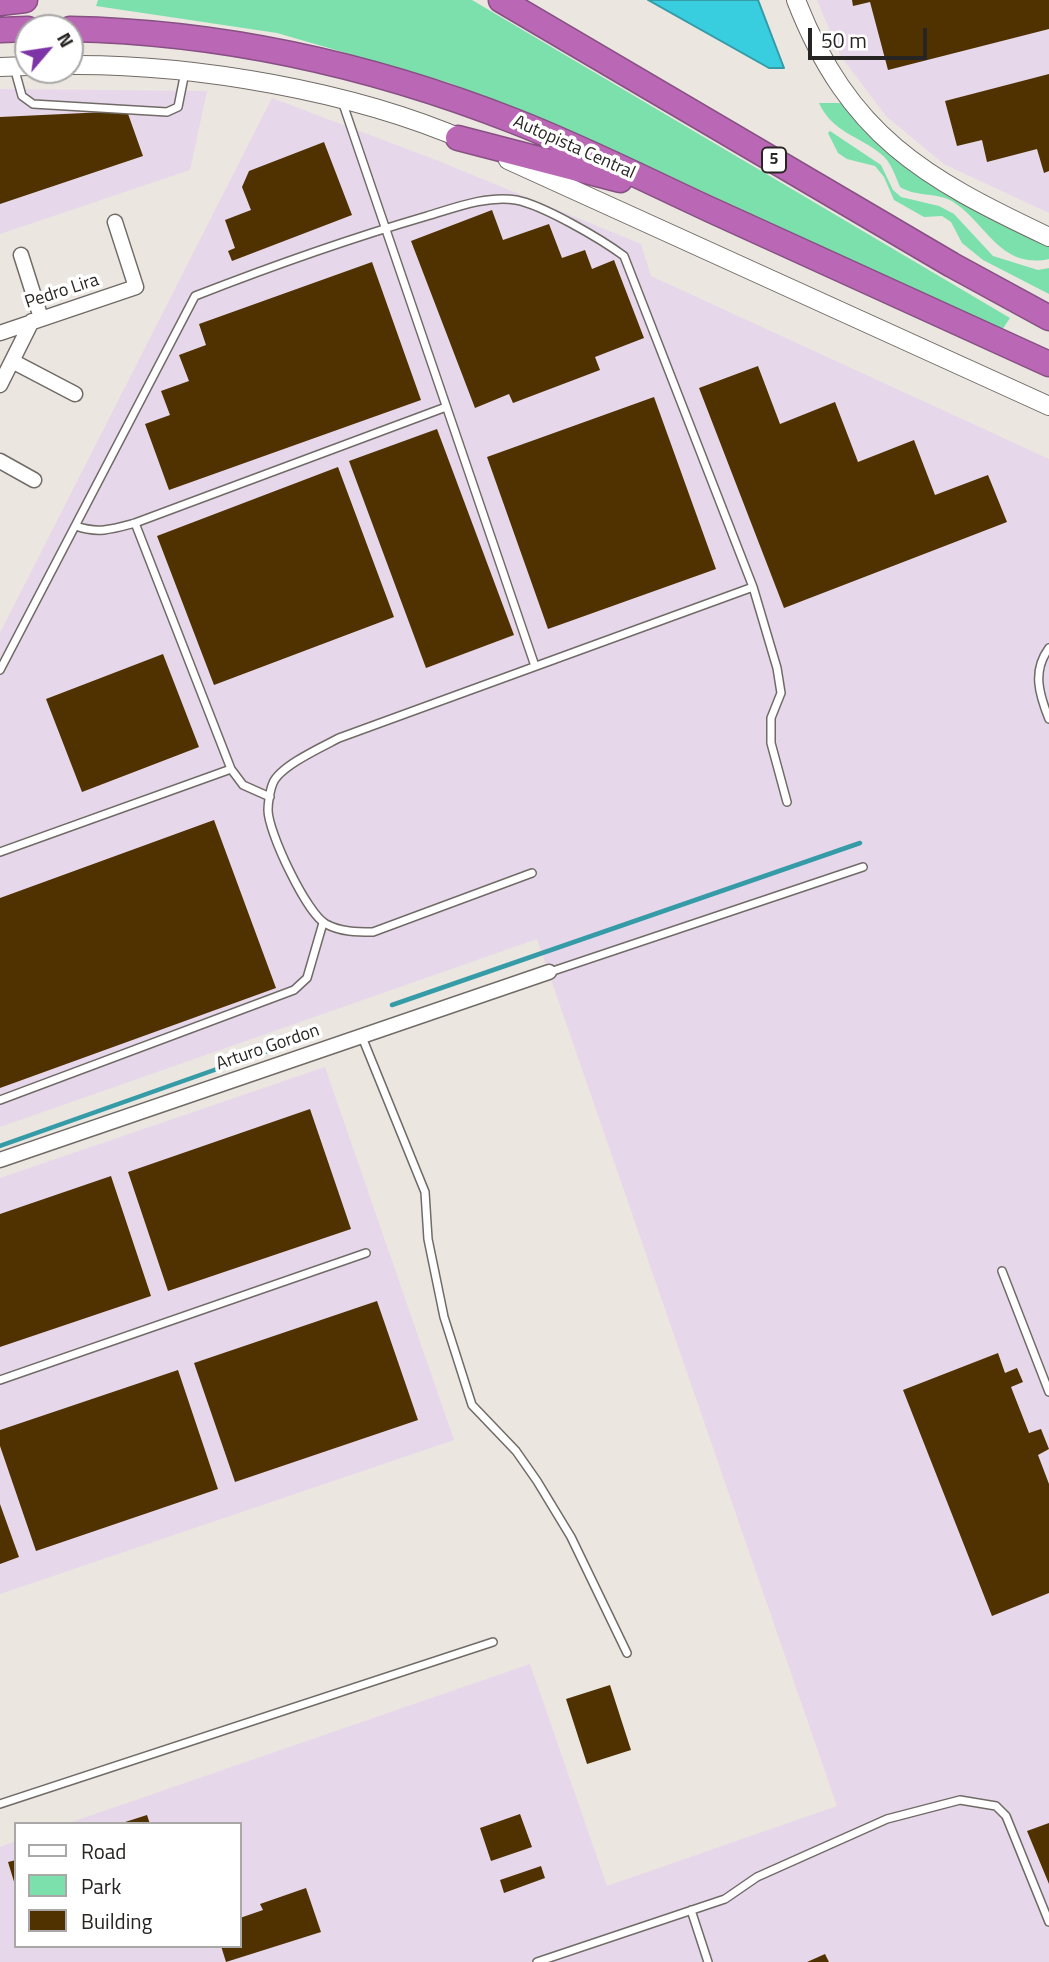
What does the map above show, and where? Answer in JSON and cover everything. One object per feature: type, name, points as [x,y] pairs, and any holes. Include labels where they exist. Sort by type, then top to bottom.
[{"type":"highway","points":[[0,3],[25,0]]},
{"type":"highway","name":"5","points":[[501,0],[952,265],[1049,318]]},
{"type":"highway","name":"Autopista Central","points":[[84,30],[193,36],[282,50],[349,66],[503,117],[1049,364]]},
{"type":"highway","points":[[458,138],[602,176],[655,185]]},
{"type":"street","points":[[796,0],[830,72],[858,110],[891,145],[958,193],[1049,237]]},
{"type":"street","points":[[84,66],[185,72],[261,83],[342,101],[458,138],[1049,407]]},
{"type":"street","name":"Pedro Lira","points":[[0,333],[136,287],[115,222]]},
{"type":"street","points":[[0,384],[37,320],[21,255]]},
{"type":"street","points":[[12,361],[75,394]]},
{"type":"street","points":[[0,461],[34,480]]},
{"type":"street","name":"Arturo Gordon","points":[[0,1160],[549,972]]},
{"type":"lane","points":[[19,84],[22,96],[39,105],[167,111],[178,107],[185,72]]},
{"type":"lane","points":[[342,101],[535,666]]},
{"type":"lane","points":[[0,670],[195,296],[301,254],[386,228],[479,201],[516,200],[599,237],[624,256],[753,587],[777,668],[781,693],[771,718],[771,743],[787,802]]},
{"type":"lane","points":[[75,526],[90,532],[107,531],[135,523],[446,407]]},
{"type":"lane","points":[[135,523],[231,769],[243,785],[270,797]]},
{"type":"lane","points":[[532,873],[373,932],[346,931],[323,923],[300,891],[276,842],[268,810],[273,782],[299,760],[339,738],[753,587]]},
{"type":"lane","points":[[1049,648],[1038,670],[1040,696],[1049,719]]},
{"type":"lane","points":[[0,852],[231,769]]},
{"type":"lane","points":[[549,972],[863,867]]},
{"type":"lane","points":[[0,1100],[295,990],[307,978],[323,923]]},
{"type":"lane","points":[[362,1037],[425,1192],[428,1239],[444,1317],[472,1405],[516,1451],[537,1481],[571,1537],[627,1653]]},
{"type":"lane","points":[[0,1380],[366,1253]]},
{"type":"lane","points":[[1002,1271],[1049,1392]]},
{"type":"lane","points":[[0,1804],[493,1642]]},
{"type":"lane","points":[[537,1962],[725,1899],[757,1877],[887,1819],[960,1800],[996,1806],[1006,1816],[1049,1922]]},
{"type":"lane","points":[[691,1910],[708,1962]]},
{"type":"shaded area","points":[[817,0],[1049,0],[1049,213],[944,164],[886,116],[840,55]]},
{"type":"shaded area","points":[[0,89],[207,91],[190,170],[0,234]]},
{"type":"shaded area","points":[[272,98],[436,160],[641,244],[651,276],[1049,459],[1049,1962],[0,1962],[0,1847],[14,1842],[14,1948],[242,1948],[242,1822],[72,1822],[530,1664],[607,1886],[837,1806],[537,939],[0,1127],[0,633]]},
{"type":"shaded area","points":[[325,1067],[454,1440],[0,1594],[0,1178]]},
{"type":"green space","points":[[98,0],[472,0],[1010,318],[1002,330],[635,160],[450,83],[277,33],[96,6]]},
{"type":"green space","points":[[819,103],[841,103],[862,127],[911,167],[964,200],[1049,242],[1049,259],[1032,260],[1005,251],[952,201],[900,187],[884,157],[831,121]]},
{"type":"green space","points":[[830,131],[881,165],[893,190],[901,197],[939,206],[954,214],[993,256],[1038,270],[1049,268],[1049,294],[983,260],[962,243],[951,222],[942,216],[924,217],[894,200],[884,177],[875,166],[847,159],[838,153],[828,133]]},
{"type":"water","points":[[648,0],[758,0],[784,68],[769,68]]},
{"type":"building","points":[[852,0],[1049,0],[1049,29],[888,70],[870,2],[853,6]]},
{"type":"building","points":[[1049,74],[1049,171],[1044,173],[1037,149],[987,162],[982,140],[957,146],[945,101]]},
{"type":"building","points":[[127,111],[143,156],[0,204],[0,117]]},
{"type":"building","points":[[324,142],[352,215],[232,261],[228,251],[235,248],[225,220],[251,210],[242,187],[249,171]]},
{"type":"building","points":[[492,210],[503,240],[549,224],[562,258],[585,250],[592,269],[614,260],[644,338],[595,357],[600,370],[513,403],[509,394],[475,408],[411,241]]},
{"type":"building","points":[[372,262],[421,400],[169,490],[145,424],[170,415],[161,391],[189,381],[179,355],[206,345],[199,324]]},
{"type":"building","points":[[758,366],[780,424],[835,402],[858,462],[914,440],[935,495],[988,475],[1007,522],[784,608],[699,388]]},
{"type":"building","points":[[654,397],[716,569],[548,629],[487,457]]},
{"type":"building","points":[[437,429],[514,635],[426,668],[349,461]]},
{"type":"building","points":[[338,467],[394,617],[214,685],[157,536]]},
{"type":"building","points":[[163,654],[199,747],[82,792],[46,699]]},
{"type":"building","points":[[214,820],[276,988],[0,1088],[0,898]]},
{"type":"building","points":[[310,1109],[351,1229],[168,1291],[128,1172]]},
{"type":"building","points":[[111,1176],[151,1296],[0,1347],[0,1214]]},
{"type":"building","points":[[377,1301],[418,1420],[235,1482],[194,1363]]},
{"type":"building","points":[[998,1353],[1005,1373],[1017,1368],[1023,1382],[1011,1387],[1029,1433],[1041,1429],[1049,1449],[1038,1455],[1049,1484],[1049,1593],[992,1616],[903,1390]]},
{"type":"building","points":[[178,1370],[218,1489],[36,1551],[0,1446],[0,1430]]},
{"type":"building","points":[[0,1504],[19,1557],[0,1564]]},
{"type":"building","points":[[610,1685],[631,1750],[587,1764],[566,1699]]},
{"type":"building","points":[[520,1814],[532,1847],[491,1861],[480,1828]]},
{"type":"building","points":[[147,1815],[149,1822],[125,1822]]},
{"type":"building","points":[[1049,1823],[1049,1884],[1027,1831]]},
{"type":"building","points":[[14,1860],[14,1882],[8,1862]]},
{"type":"building","points":[[541,1866],[545,1878],[504,1893],[500,1880]]},
{"type":"building","points":[[306,1888],[321,1932],[226,1962],[222,1948],[242,1948],[242,1917],[263,1910],[260,1904]]},
{"type":"building","points":[[825,1954],[829,1962],[807,1962]]},
{"type":"waterway","points":[[392,1005],[860,843]]},
{"type":"waterway","points":[[0,1146],[313,1035]]}]
